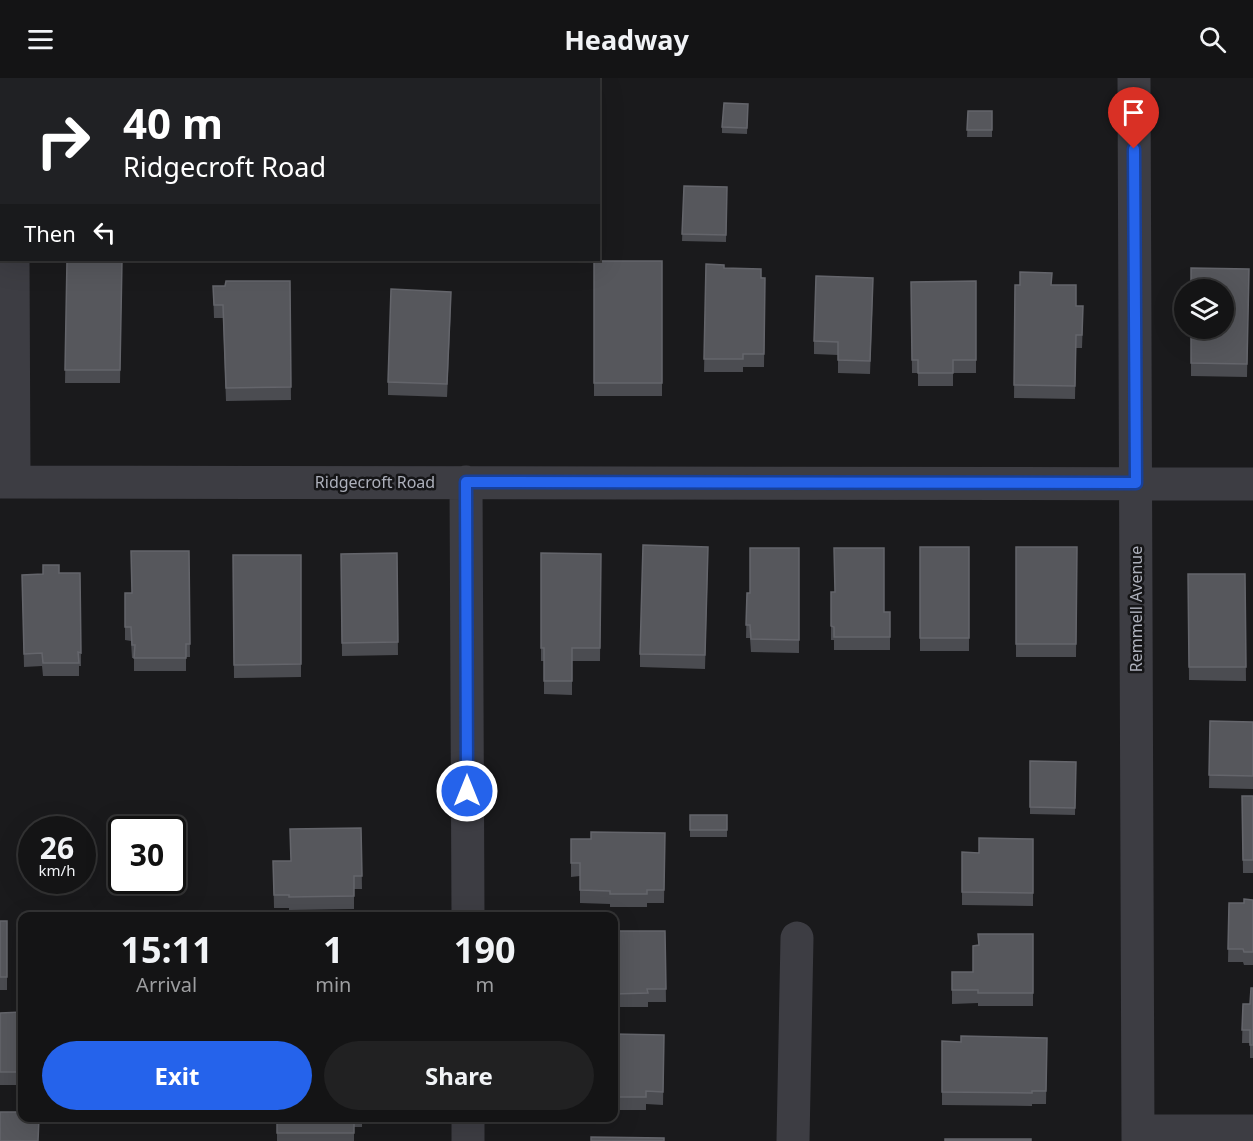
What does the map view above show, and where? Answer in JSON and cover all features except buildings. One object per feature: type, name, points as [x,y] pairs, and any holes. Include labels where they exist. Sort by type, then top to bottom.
[{"type":"street","name":"Remmell Avenue","points":[[1134,78],[1138,1136]]},
{"type":"street","points":[[7,482],[13,261]]},
{"type":"street","name":"Ridgecroft Road","points":[[7,482],[1253,484]]},
{"type":"street","points":[[466,482],[468,912]]},
{"type":"street","points":[[793,1141],[797,938]]},
{"type":"street","points":[[468,1122],[468,1141]]},
{"type":"street","points":[[1138,1136],[1253,1131]]},
{"type":"route","points":[[467,791],[466,482],[1136,483],[1134,149]]}]
